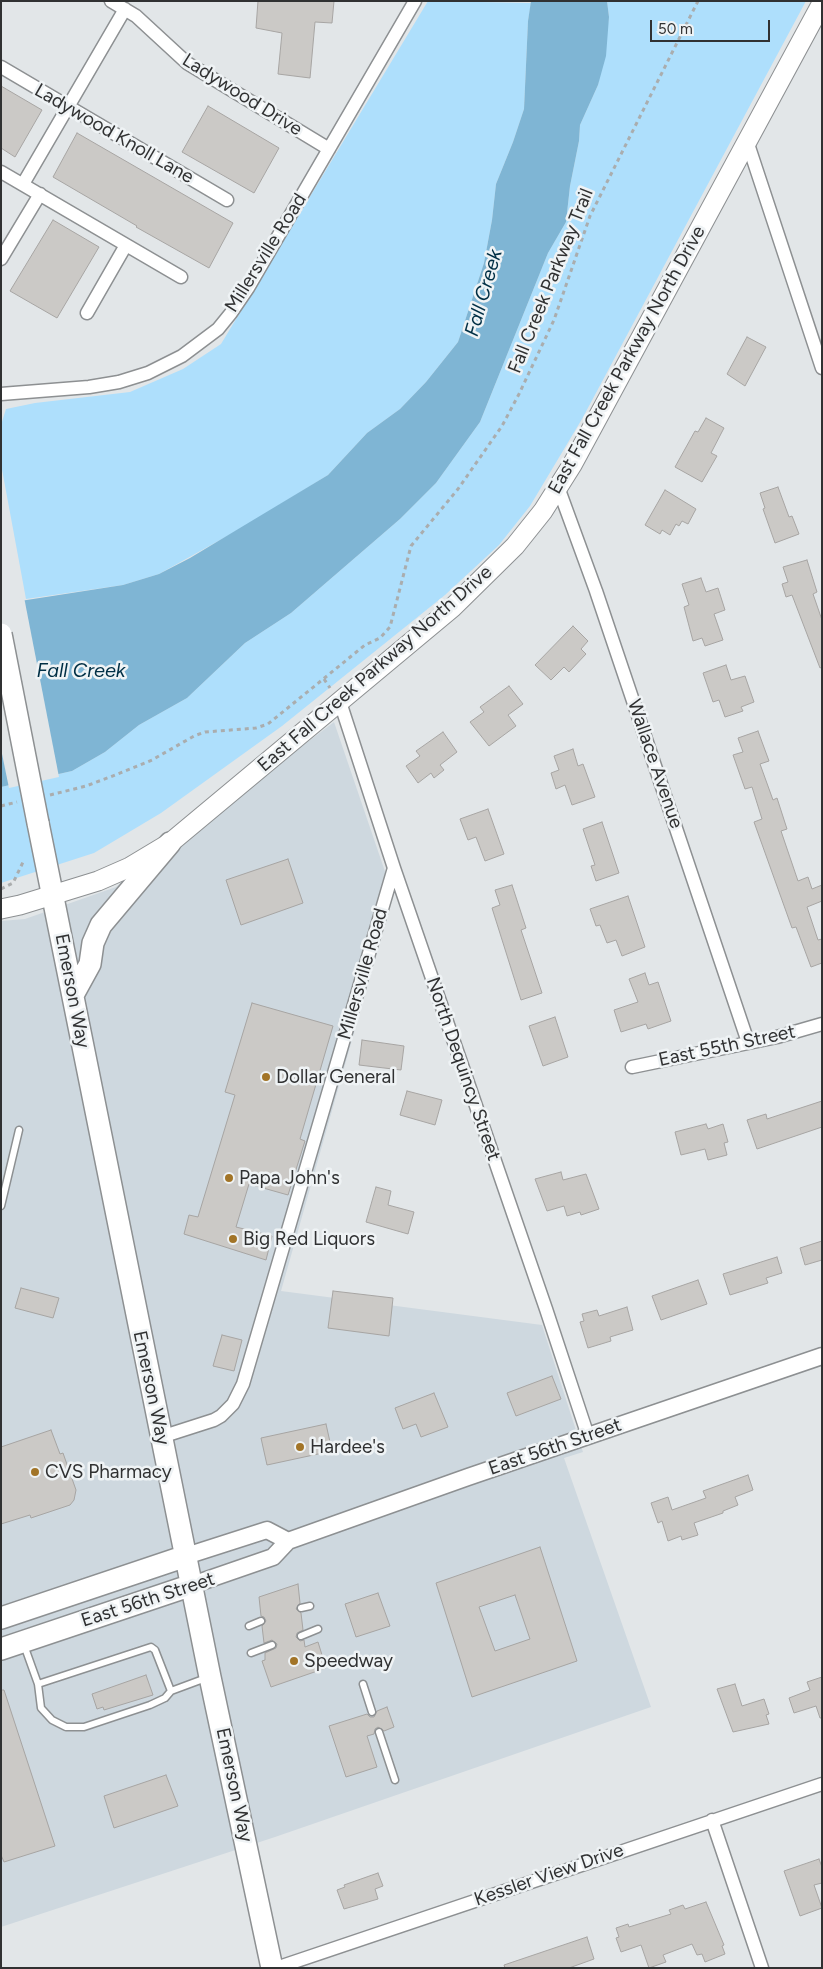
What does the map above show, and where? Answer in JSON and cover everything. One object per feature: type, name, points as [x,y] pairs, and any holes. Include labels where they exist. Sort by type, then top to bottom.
[{"type":"main road","name":"East Fall Creek Parkway North Drive","points":[[1,909],[53,896],[112,876],[170,843],[435,622],[478,584],[516,546],[543,511],[572,464],[822,3]]},
{"type":"main road","name":"Emerson Way","points":[[1,634],[210,1677],[274,1968]]},
{"type":"main road","points":[[73,995],[90,964],[93,943],[101,925],[170,843]]},
{"type":"main road","name":"East 56th Street","points":[[1,1618],[186,1556]]},
{"type":"main road","name":"East 56th Street","points":[[1,1649],[192,1585]]},
{"type":"street","name":"Ladywood Drive","points":[[111,1],[136,16],[186,63],[329,149]]},
{"type":"street","name":"Millersville Road","points":[[1,394],[89,387],[119,382],[155,370],[182,356],[218,329],[237,305],[415,1]]},
{"type":"street","points":[[23,184],[125,9]]},
{"type":"street","name":"Ladywood Knoll Lane","points":[[1,67],[228,200]]},
{"type":"street","points":[[747,141],[822,368]]},
{"type":"street","points":[[1,172],[181,277]]},
{"type":"street","points":[[1,260],[40,194]]},
{"type":"street","points":[[87,314],[126,245]]},
{"type":"street","name":"Wallace Avenue","points":[[558,487],[602,610],[748,1042]]},
{"type":"street","name":"North Dequincy Street","points":[[340,702],[394,868],[588,1436]]},
{"type":"street","name":"Millersville Road","points":[[161,1437],[221,1416],[233,1404],[243,1384],[394,868]]},
{"type":"street","name":"East 55th Street","points":[[632,1067],[792,1033],[822,1024]]},
{"type":"street","name":"East 56th Street","points":[[192,1585],[274,1558],[288,1541],[822,1356]]},
{"type":"street","name":"East 56th Street","points":[[186,1556],[267,1530],[288,1541]]},
{"type":"street","name":"Kessler View Drive","points":[[274,1968],[822,1784]]},
{"type":"street","points":[[712,1820],[762,1968]]},
{"type":"lane","points":[[1,1206],[19,1130]]},
{"type":"lane","points":[[301,1608],[310,1606]]},
{"type":"lane","points":[[249,1626],[261,1621]]},
{"type":"lane","points":[[301,1636],[318,1629]]},
{"type":"lane","points":[[23,1642],[38,1684],[39,1698],[43,1711],[60,1725],[73,1728],[158,1702],[165,1698],[172,1690],[210,1677]]},
{"type":"lane","points":[[251,1652],[272,1645]]},
{"type":"lane","points":[[38,1684],[152,1648],[155,1650],[172,1690]]},
{"type":"lane","points":[[363,1684],[372,1712]]},
{"type":"lane","points":[[379,1732],[395,1780]]},
{"type":"path","name":"Fall Creek Parkway Trail","points":[[42,797],[86,786],[110,777],[152,760],[194,736],[205,732],[256,728],[268,724],[365,645],[380,638],[390,628],[411,546],[458,489],[502,426],[519,394],[554,320],[590,216],[698,1]]},
{"type":"path","points":[[1,806],[23,801]]},
{"type":"path","points":[[1,889],[13,883],[24,860]]},
{"type":"shaded area","points":[[428,1],[531,3],[528,21],[524,109],[496,184],[484,263],[458,342],[426,382],[400,409],[367,433],[328,475],[247,525],[159,574],[123,585],[26,599],[1,464],[1,425],[6,409],[35,403],[130,392],[183,369],[221,344]]},
{"type":"shaded area","points":[[607,1],[806,1],[582,419],[530,506],[499,545],[445,595],[282,726],[161,813],[94,853],[1,883],[1,787],[72,771],[105,752],[139,725],[187,698],[245,643],[291,613],[400,519],[436,483],[480,422],[548,253],[566,222],[580,125],[598,85],[609,17]]},
{"type":"shaded area","points":[[334,722],[393,895],[281,1291],[542,1325],[583,1452],[564,1458],[651,1707],[275,1837],[1,1927],[1,921],[25,919],[116,887]]},
{"type":"water","name":"Fall Creek","points":[[531,1],[607,1],[609,17],[606,56],[598,85],[580,125],[566,222],[548,253],[480,422],[436,483],[400,519],[291,613],[245,643],[187,698],[139,725],[105,752],[72,771],[1,787],[1,604],[123,585],[159,574],[190,558],[328,475],[367,433],[400,409],[426,382],[458,342],[484,263],[496,184],[524,109],[528,21]]},
{"type":"pier","points":[[24,597],[59,777],[9,788],[1,749],[1,602]]},
{"type":"building","points":[[258,1],[334,1],[332,23],[315,22],[310,78],[278,74],[282,33],[256,28]]},
{"type":"building","points":[[1,86],[42,110],[15,157],[1,148]]},
{"type":"building","points":[[208,106],[279,148],[254,193],[182,152]]},
{"type":"building","points":[[77,133],[233,223],[209,268],[53,177]]},
{"type":"building","points":[[53,220],[99,247],[57,318],[10,291]]},
{"type":"building","points":[[747,337],[766,347],[745,386],[727,374]]},
{"type":"building","points":[[706,418],[724,428],[711,453],[717,456],[702,482],[675,467],[695,431],[698,432]]},
{"type":"building","points":[[778,487],[789,517],[792,516],[799,534],[775,543],[763,509],[765,508],[760,493]]},
{"type":"building","points":[[665,490],[696,509],[688,524],[682,521],[679,526],[676,524],[670,535],[662,530],[660,534],[645,525]]},
{"type":"building","points":[[807,560],[817,592],[813,594],[822,620],[822,667],[820,668],[792,595],[786,597],[782,584],[788,582],[783,567]]},
{"type":"building","points":[[701,578],[706,592],[718,588],[725,610],[714,614],[723,640],[705,646],[702,638],[693,641],[684,607],[689,605],[682,584]]},
{"type":"building","points":[[573,626],[588,641],[581,649],[586,654],[569,672],[564,667],[551,680],[535,665]]},
{"type":"building","points":[[726,665],[731,680],[745,676],[754,702],[741,707],[743,711],[725,717],[719,700],[713,702],[703,673]]},
{"type":"building","points":[[509,686],[523,704],[508,715],[516,726],[489,746],[470,722],[484,712],[480,707]]},
{"type":"building","points":[[758,731],[769,761],[760,764],[773,800],[777,798],[787,829],[781,831],[798,881],[808,877],[812,889],[822,885],[822,901],[807,907],[818,940],[822,939],[822,963],[811,967],[796,927],[792,928],[754,822],[762,819],[752,787],[745,789],[733,755],[743,752],[738,738]]},
{"type":"building","points":[[443,732],[457,752],[440,765],[444,770],[434,778],[431,773],[418,783],[406,766],[420,756],[416,751]]},
{"type":"building","points":[[573,749],[578,766],[583,764],[595,797],[572,805],[565,785],[556,789],[551,773],[559,770],[554,756]]},
{"type":"building","points":[[488,809],[504,854],[485,861],[476,837],[468,840],[460,819]]},
{"type":"building","points":[[602,822],[619,873],[596,881],[591,866],[595,865],[583,829]]},
{"type":"building","points":[[288,859],[303,903],[241,925],[226,880]]},
{"type":"building","points":[[512,885],[526,928],[521,930],[542,993],[521,1000],[492,908],[500,905],[495,890]]},
{"type":"building","points":[[628,896],[645,947],[622,956],[616,940],[607,943],[600,925],[596,926],[590,909]]},
{"type":"building","points":[[645,973],[649,985],[658,982],[671,1021],[648,1029],[646,1024],[621,1032],[614,1010],[638,1002],[629,979]]},
{"type":"building","points":[[252,1003],[333,1026],[300,1139],[305,1141],[288,1195],[249,1184],[236,1227],[272,1236],[266,1260],[184,1234],[189,1215],[198,1217],[235,1095],[225,1092]]},
{"type":"building","points":[[555,1017],[568,1057],[543,1066],[529,1026]]},
{"type":"building","points":[[362,1040],[404,1046],[401,1070],[359,1065]]},
{"type":"building","points":[[407,1091],[442,1100],[435,1125],[400,1115]]},
{"type":"building","points":[[822,1101],[822,1127],[757,1149],[747,1120],[766,1114],[767,1119]]},
{"type":"building","points":[[706,1124],[708,1129],[723,1124],[728,1142],[724,1143],[727,1155],[708,1160],[705,1149],[681,1155],[675,1132]]},
{"type":"building","points":[[561,1172],[563,1180],[586,1174],[599,1209],[581,1215],[580,1212],[567,1216],[564,1206],[547,1211],[535,1179]]},
{"type":"building","points":[[376,1187],[391,1191],[388,1205],[414,1212],[408,1234],[366,1222]]},
{"type":"building","points":[[822,1241],[822,1260],[805,1265],[800,1248]]},
{"type":"building","points":[[777,1257],[782,1273],[766,1278],[768,1283],[730,1295],[723,1274]]},
{"type":"building","points":[[698,1280],[707,1304],[661,1320],[652,1296]]},
{"type":"building","points":[[21,1288],[59,1298],[53,1318],[15,1308]]},
{"type":"building","points":[[333,1291],[393,1298],[389,1336],[328,1328]]},
{"type":"building","points":[[627,1307],[633,1330],[610,1337],[611,1341],[588,1348],[580,1322],[584,1321],[582,1314],[597,1310],[599,1316]]},
{"type":"building","points":[[222,1335],[242,1340],[234,1371],[213,1366]]},
{"type":"building","points":[[552,1376],[561,1399],[516,1416],[507,1393]]},
{"type":"building","points":[[434,1393],[448,1427],[421,1437],[416,1424],[403,1429],[395,1408]]},
{"type":"building","points":[[326,1424],[332,1451],[267,1465],[261,1438]]},
{"type":"building","name":"CVS Pharmacy","points":[[51,1430],[60,1454],[63,1453],[76,1490],[74,1500],[70,1505],[31,1518],[30,1515],[1,1524],[1,1447]]},
{"type":"building","points":[[748,1475],[753,1490],[735,1497],[738,1505],[723,1511],[723,1513],[694,1523],[698,1535],[682,1540],[681,1536],[668,1541],[662,1521],[658,1523],[651,1503],[668,1497],[672,1510],[706,1498],[703,1491]]},
{"type":"building","points":[[540,1547],[577,1661],[472,1697],[436,1583]],"holes":[[[515,1595],[530,1639],[495,1651],[479,1607]]]},
{"type":"building","points":[[298,1584],[300,1603],[296,1609],[301,1613],[303,1630],[297,1633],[296,1637],[300,1641],[304,1640],[305,1647],[318,1642],[326,1668],[271,1687],[262,1661],[265,1660],[265,1653],[276,1648],[277,1644],[272,1640],[264,1643],[262,1626],[266,1621],[261,1616],[259,1597]]},
{"type":"building","points":[[378,1593],[390,1626],[356,1637],[345,1604]]},
{"type":"building","points":[[146,1675],[153,1695],[104,1710],[103,1707],[97,1709],[92,1694]]},
{"type":"building","points":[[822,1677],[822,1718],[820,1718],[816,1706],[794,1713],[789,1698],[810,1690],[807,1682]]},
{"type":"building","points":[[735,1684],[742,1706],[764,1699],[769,1714],[766,1715],[769,1724],[733,1732],[717,1689]]},
{"type":"building","points":[[1,1690],[4,1690],[55,1846],[4,1862],[1,1855]]},
{"type":"building","points":[[387,1707],[394,1727],[384,1731],[378,1727],[375,1729],[374,1734],[367,1736],[377,1767],[346,1777],[329,1726],[367,1714],[370,1717],[374,1717],[377,1711]]},
{"type":"building","points":[[166,1775],[178,1806],[114,1828],[104,1796]]},
{"type":"building","points":[[819,1859],[822,1867],[822,1883],[814,1885],[822,1908],[800,1916],[784,1871]]},
{"type":"building","points":[[378,1873],[383,1886],[375,1889],[378,1899],[344,1909],[337,1890],[345,1887],[344,1885]]},
{"type":"building","points":[[706,1902],[724,1945],[722,1946],[725,1954],[705,1962],[702,1954],[697,1955],[692,1944],[663,1955],[666,1962],[649,1968],[641,1945],[621,1952],[616,1938],[619,1937],[616,1928],[628,1924],[629,1927],[671,1914],[669,1910],[683,1905],[685,1909]]},
{"type":"building","points":[[587,1937],[594,1959],[569,1968],[505,1968],[504,1965]]},
{"type":"place","name":"Dollar General","points":[[266,1077]]},
{"type":"place","name":"Papa John's","points":[[229,1178]]},
{"type":"place","name":"Big Red Liquors","points":[[233,1239]]},
{"type":"place","name":"Hardee's","points":[[300,1447]]},
{"type":"place","name":"CVS Pharmacy","points":[[35,1472]]},
{"type":"place","name":"Speedway","points":[[294,1661]]}]
